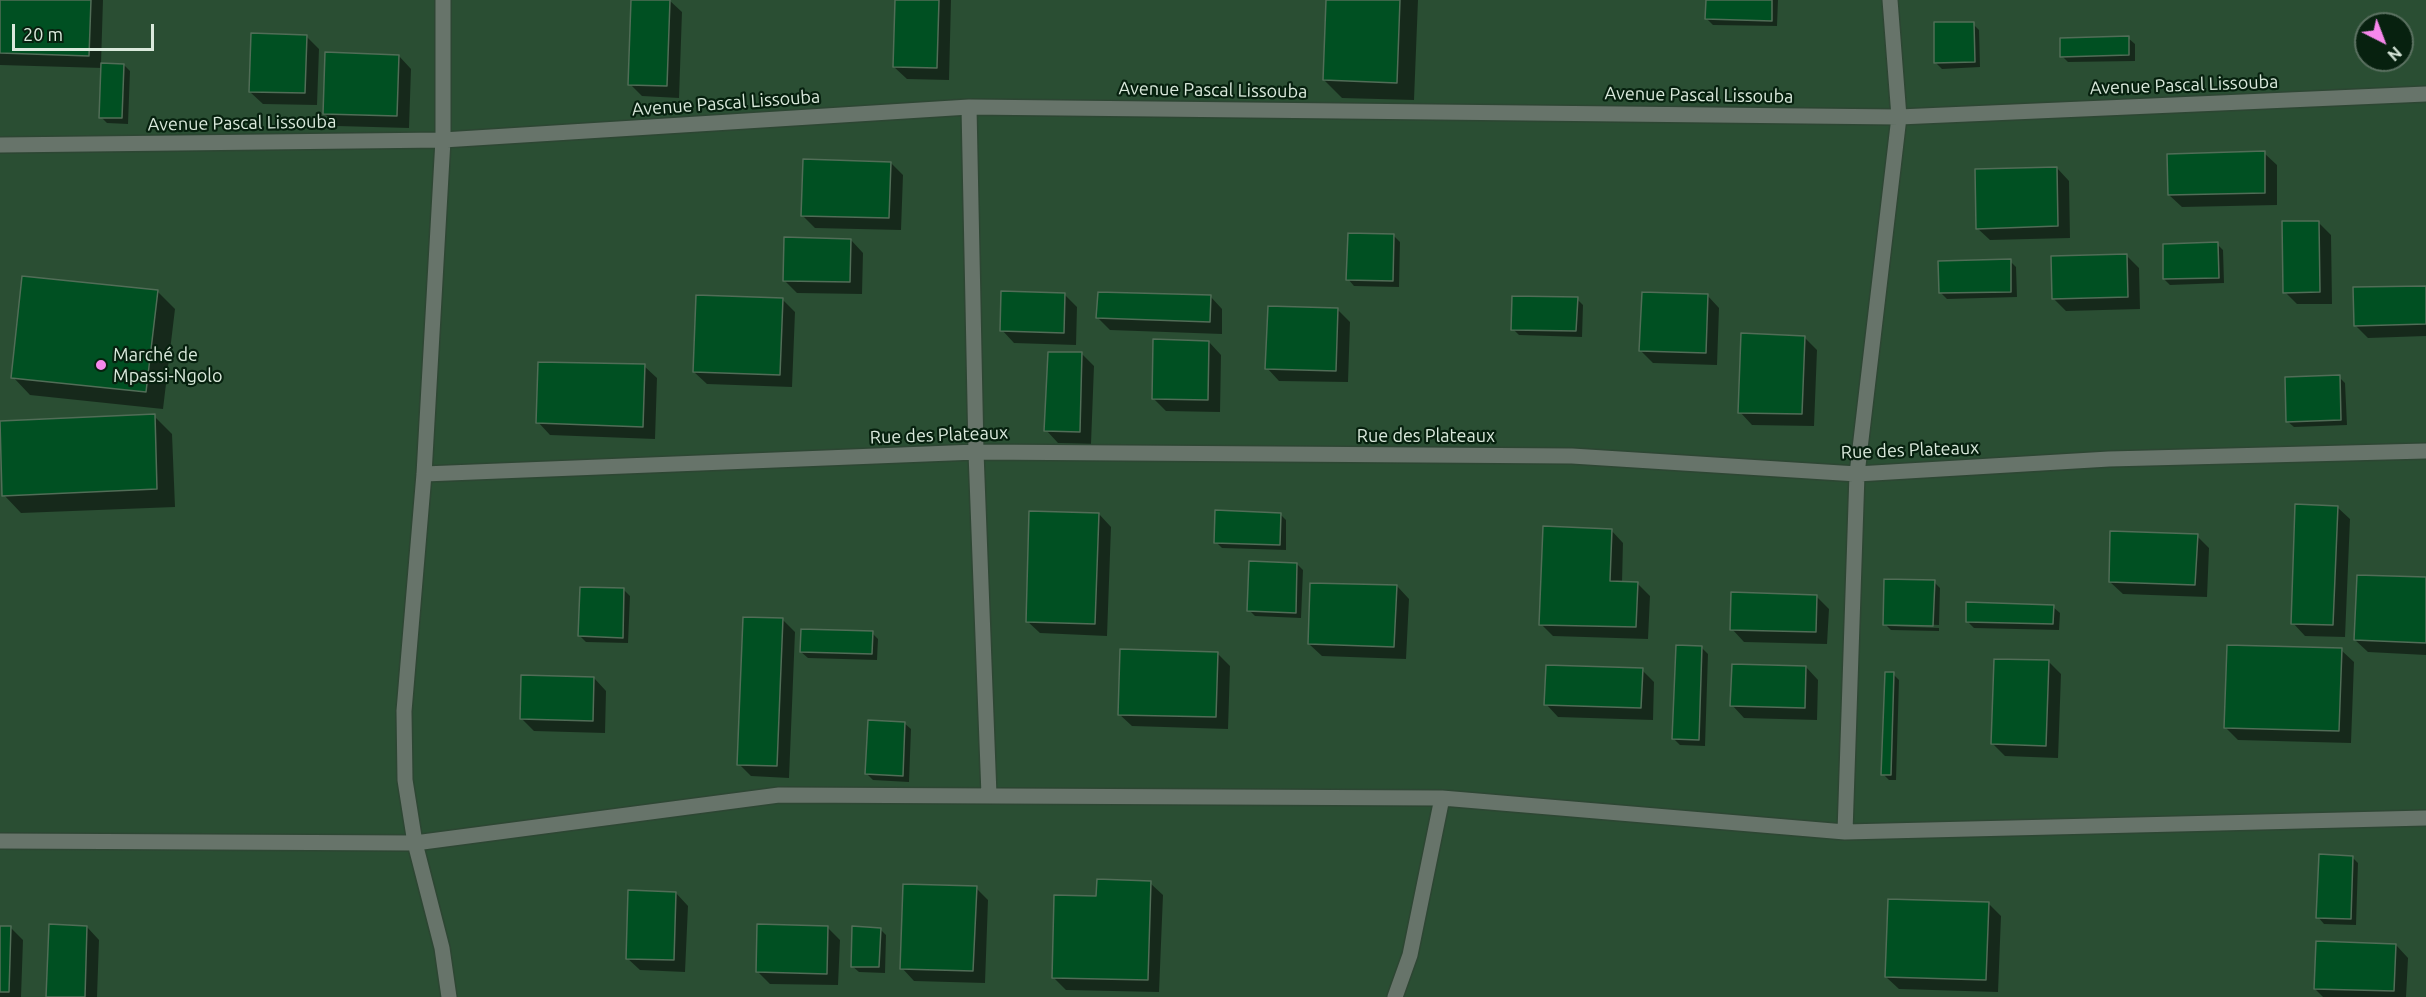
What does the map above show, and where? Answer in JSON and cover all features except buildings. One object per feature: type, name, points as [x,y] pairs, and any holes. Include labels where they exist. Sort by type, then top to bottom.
[{"type":"street","points":[[443,0],[443,140],[424,474],[404,711],[405,780],[415,843],[442,948],[449,997]]},
{"type":"street","points":[[1845,832],[1857,474],[1899,117],[1890,0]]},
{"type":"street","name":"Avenue Pascal Lissouba","points":[[0,145],[443,140],[969,107],[1899,117],[2426,94]]},
{"type":"street","points":[[969,107],[976,453],[989,795]]},
{"type":"street","name":"Rue des Plateaux","points":[[424,474],[976,453],[1572,456],[1857,474],[2109,459],[2426,451]]},
{"type":"street","points":[[0,842],[415,843],[779,795],[1442,798],[1845,832],[2426,818]]},
{"type":"street","points":[[1395,997],[1410,955],[1442,798]]},
{"type":"green space","points":[[0,0],[2426,0],[2426,997],[0,997]]},
{"type":"place","name":"Marché de Mpassi-Ngolo","points":[[101,365]]}]
